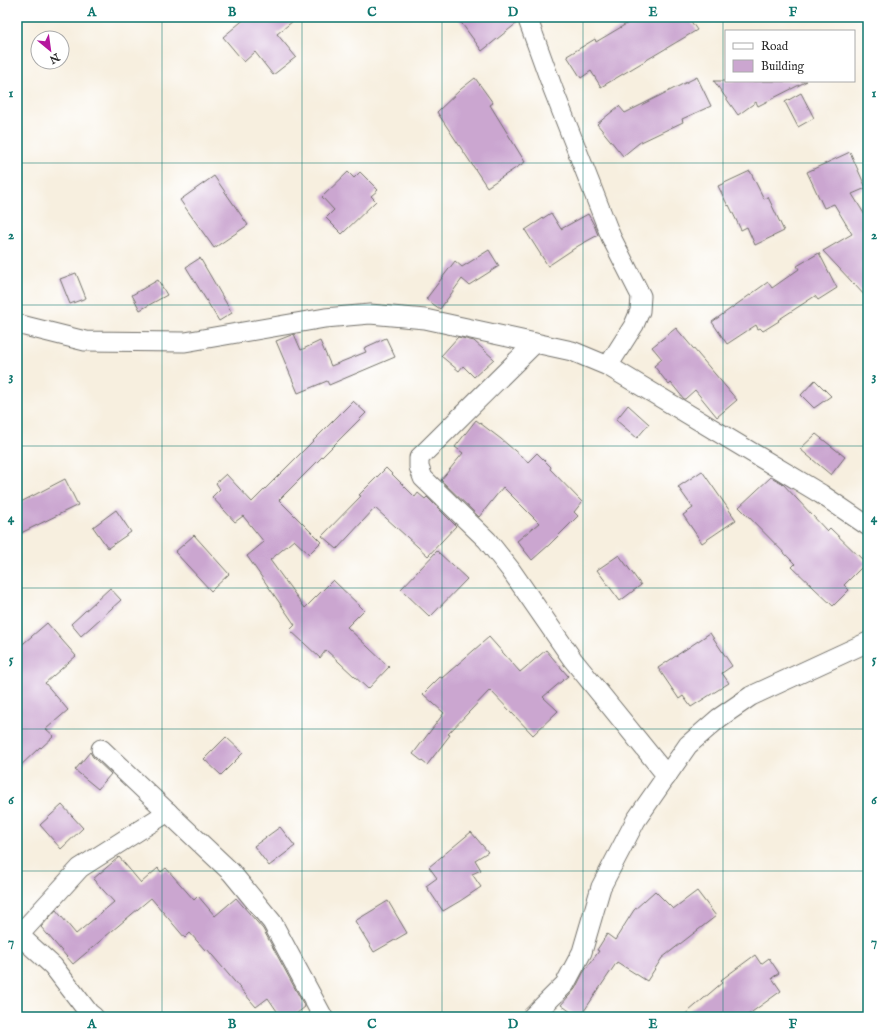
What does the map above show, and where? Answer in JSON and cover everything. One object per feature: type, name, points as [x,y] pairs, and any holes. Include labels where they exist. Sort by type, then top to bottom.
[{"type":"street","points":[[527,17],[553,89],[611,237],[641,296],[640,310],[634,325],[608,366]]},
{"type":"street","points":[[17,324],[85,341],[185,342],[325,318],[370,314],[424,319],[572,352],[608,366],[821,494],[868,526]]},
{"type":"street","points":[[535,344],[419,458],[419,467],[423,478],[487,540],[510,568],[573,660],[667,776]]},
{"type":"street","points":[[532,1017],[565,984],[582,952],[601,887],[636,820],[688,745],[719,718],[750,696],[868,642]]},
{"type":"street","points":[[101,749],[231,872],[272,922],[323,1017]]},
{"type":"street","points":[[94,1017],[89,1013],[54,966],[19,935],[80,868],[168,812]]},
{"type":"building","points":[[247,17],[298,17],[277,34],[296,57],[273,75],[255,52],[244,62],[223,37]]},
{"type":"building","points":[[457,17],[516,17],[517,23],[482,51]]},
{"type":"building","points":[[638,17],[688,17],[697,30],[601,87],[591,71],[581,78],[567,56],[595,39],[596,42]]},
{"type":"building","points":[[697,77],[711,106],[682,119],[683,122],[639,143],[623,156],[597,124],[619,106],[625,113]]},
{"type":"building","points":[[475,78],[493,103],[490,105],[525,162],[487,187],[437,112]]},
{"type":"building","points":[[714,81],[805,82],[758,106],[756,102],[738,115]]},
{"type":"building","points":[[801,93],[814,118],[798,127],[785,102]]},
{"type":"building","points":[[850,152],[866,188],[852,194],[868,220],[868,299],[823,251],[852,234],[834,204],[824,208],[807,172]]},
{"type":"building","points":[[750,171],[764,199],[768,197],[784,231],[755,245],[747,227],[741,230],[718,186]]},
{"type":"building","points":[[348,172],[354,178],[360,172],[378,190],[371,196],[376,201],[342,234],[326,218],[334,210],[322,197]]},
{"type":"building","points":[[214,176],[248,225],[214,248],[180,200]]},
{"type":"building","points":[[551,213],[561,229],[588,214],[598,235],[548,266],[525,230]]},
{"type":"building","points":[[489,250],[499,266],[469,285],[462,279],[440,309],[426,299],[455,261],[462,267]]},
{"type":"building","points":[[819,253],[837,288],[818,300],[815,296],[763,331],[760,328],[758,329],[756,325],[727,344],[712,322],[768,282],[772,288],[799,269],[797,266]]},
{"type":"building","points":[[200,258],[232,313],[219,321],[186,267]]},
{"type":"building","points":[[76,273],[86,298],[70,304],[60,279]]},
{"type":"building","points":[[158,280],[167,295],[140,310],[132,295]]},
{"type":"building","points":[[676,328],[737,400],[717,417],[695,390],[684,399],[671,383],[669,385],[654,366],[662,359],[652,347]]},
{"type":"building","points":[[294,334],[301,350],[320,341],[331,366],[366,352],[364,348],[386,338],[395,357],[329,385],[327,381],[298,393],[276,341]]},
{"type":"building","points":[[458,337],[474,341],[494,359],[474,377],[463,366],[459,371],[441,356]]},
{"type":"building","points":[[815,380],[831,396],[814,408],[801,395]]},
{"type":"building","points":[[353,401],[366,413],[279,500],[321,542],[309,554],[294,540],[270,560],[305,608],[333,580],[364,610],[347,627],[389,667],[368,689],[326,650],[320,658],[290,630],[295,625],[247,556],[264,542],[243,516],[235,522],[212,497],[220,489],[216,483],[226,474],[252,502]]},
{"type":"building","points":[[628,405],[649,424],[637,438],[616,420]]},
{"type":"building","points":[[476,420],[528,462],[537,453],[551,467],[550,469],[582,502],[574,512],[578,516],[532,560],[517,541],[539,523],[503,487],[479,517],[441,480],[463,453],[455,447]]},
{"type":"building","points":[[816,434],[845,457],[831,475],[800,449]]},
{"type":"building","points":[[386,468],[415,497],[418,493],[425,499],[427,497],[456,526],[428,556],[375,508],[337,549],[322,536]]},
{"type":"building","points":[[702,471],[736,520],[702,543],[683,515],[693,508],[678,487]]},
{"type":"building","points":[[771,477],[782,483],[827,531],[830,528],[866,563],[844,585],[849,590],[833,606],[792,567],[795,564],[739,507]]},
{"type":"building","points":[[65,479],[78,505],[17,535],[17,504]]},
{"type":"building","points":[[116,510],[131,532],[108,548],[93,527]]},
{"type":"building","points":[[194,535],[229,574],[211,591],[175,552]]},
{"type":"building","points":[[437,551],[467,579],[430,617],[401,589]]},
{"type":"building","points":[[619,555],[641,585],[620,601],[597,570]]},
{"type":"building","points":[[110,588],[121,600],[81,636],[71,624]]},
{"type":"building","points":[[47,623],[76,656],[45,683],[68,710],[46,729],[54,736],[17,769],[17,649]]},
{"type":"building","points":[[710,633],[732,666],[722,673],[729,683],[691,707],[683,696],[679,699],[658,668]]},
{"type":"building","points":[[489,637],[520,672],[546,650],[568,676],[543,697],[558,711],[533,735],[490,690],[448,734],[450,735],[427,765],[413,754],[444,713],[423,694],[440,677],[442,678]]},
{"type":"building","points":[[226,737],[243,753],[221,775],[204,759]]},
{"type":"building","points":[[90,752],[93,757],[111,774],[98,789],[75,770]]},
{"type":"building","points":[[62,805],[83,828],[61,849],[40,825]]},
{"type":"building","points":[[280,827],[295,846],[269,866],[254,846]]},
{"type":"building","points":[[471,832],[488,852],[475,860],[481,870],[472,874],[481,887],[443,911],[426,886],[437,878],[429,867]]},
{"type":"building","points":[[119,857],[141,883],[158,868],[161,872],[166,868],[194,900],[198,896],[215,916],[236,898],[263,929],[305,1007],[292,1017],[281,1017],[268,998],[256,1007],[207,949],[205,950],[190,933],[185,938],[151,898],[73,964],[41,927],[56,910],[76,934],[114,902],[93,879]]},
{"type":"building","points":[[655,891],[673,909],[697,891],[716,916],[662,958],[647,981],[617,962],[580,1017],[561,1005],[575,989],[583,973],[599,951],[597,950],[607,934],[615,940],[634,910]]},
{"type":"building","points":[[388,901],[407,933],[374,952],[355,921]]},
{"type":"building","points":[[755,955],[761,964],[769,958],[779,973],[772,978],[781,991],[745,1017],[682,1017],[723,982],[721,980]]}]
